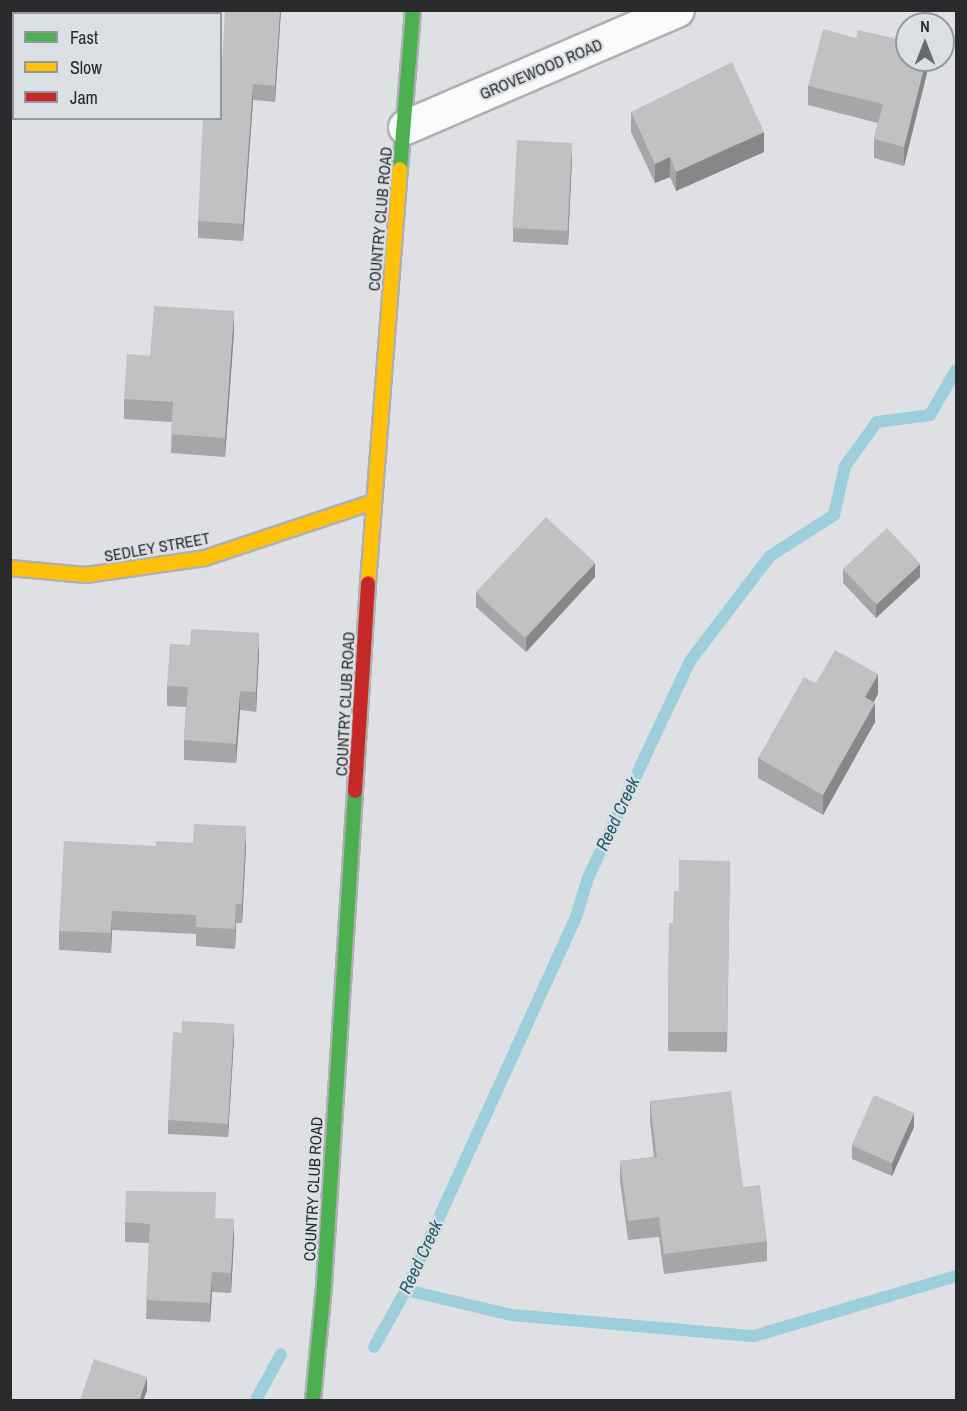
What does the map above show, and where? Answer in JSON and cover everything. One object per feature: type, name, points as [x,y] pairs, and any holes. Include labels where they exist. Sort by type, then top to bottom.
[{"type":"street","name":"COUNTRY CLUB ROAD","points":[[313,1401],[324,1286],[373,502],[413,10]]},
{"type":"street","name":"GROVEWOOD ROAD","points":[[405,127],[677,10]]},
{"type":"street","name":"SEDLEY STREET","points":[[10,568],[86,575],[205,558],[373,502]]},
{"type":"building","points":[[225,10],[280,10],[275,86],[253,84],[243,224],[198,221],[203,120],[222,120]]},
{"type":"building","points":[[823,29],[856,38],[858,30],[895,38],[895,72],[923,72],[904,147],[874,139],[883,104],[808,86]]},
{"type":"building","points":[[10,41],[12,41],[12,50],[10,58]]},
{"type":"building","points":[[732,62],[764,132],[676,172],[670,157],[655,164],[631,112]]},
{"type":"building","points":[[517,140],[572,143],[567,231],[512,228]]},
{"type":"building","points":[[154,306],[234,311],[225,438],[171,434],[173,402],[124,399],[127,354],[150,356]]},
{"type":"building","points":[[546,517],[595,563],[525,638],[476,592]]},
{"type":"building","points":[[887,528],[920,564],[877,605],[843,569]]},
{"type":"building","points":[[191,629],[259,633],[256,692],[240,691],[236,744],[184,740],[188,687],[167,686],[170,644],[190,645]]},
{"type":"building","points":[[835,650],[878,674],[865,697],[875,703],[823,795],[758,758],[804,677],[816,683]]},
{"type":"building","points":[[194,824],[246,826],[242,904],[236,904],[235,929],[196,927],[196,915],[112,911],[111,933],[59,931],[64,841],[156,846],[156,841],[193,843]]},
{"type":"building","points":[[679,860],[730,861],[727,1032],[668,1032],[669,923],[673,923],[674,891],[679,891]]},
{"type":"building","points":[[182,1021],[234,1024],[228,1124],[168,1120],[173,1032],[182,1033]]},
{"type":"building","points":[[731,1091],[743,1187],[760,1185],[767,1241],[664,1254],[659,1217],[628,1221],[620,1161],[657,1157],[650,1101]]},
{"type":"building","points":[[874,1095],[914,1113],[892,1163],[852,1145]]},
{"type":"building","points":[[126,1191],[216,1192],[215,1218],[234,1219],[231,1273],[212,1272],[210,1303],[146,1300],[150,1224],[125,1222]]},
{"type":"building","points":[[94,1359],[147,1377],[139,1401],[80,1401]]},
{"type":"waterway","name":"Reed Creek","points":[[374,1347],[406,1290],[576,917],[587,880],[690,661],[770,556],[834,515],[845,466],[877,422],[930,415],[956,370]]},
{"type":"waterway","points":[[406,1290],[512,1315],[754,1336],[956,1276]]},
{"type":"waterway","name":"Reed Creek","points":[[256,1400],[281,1354]]},
{"type":"traffic: fast","points":[[400,169],[413,10]]},
{"type":"traffic: fast","points":[[313,1400],[324,1285],[355,791]]},
{"type":"traffic: slow","points":[[368,583],[400,169]]},
{"type":"traffic: slow","points":[[10,568],[86,575],[205,558],[373,502]]},
{"type":"traffic: jam","points":[[355,791],[368,583]]}]
